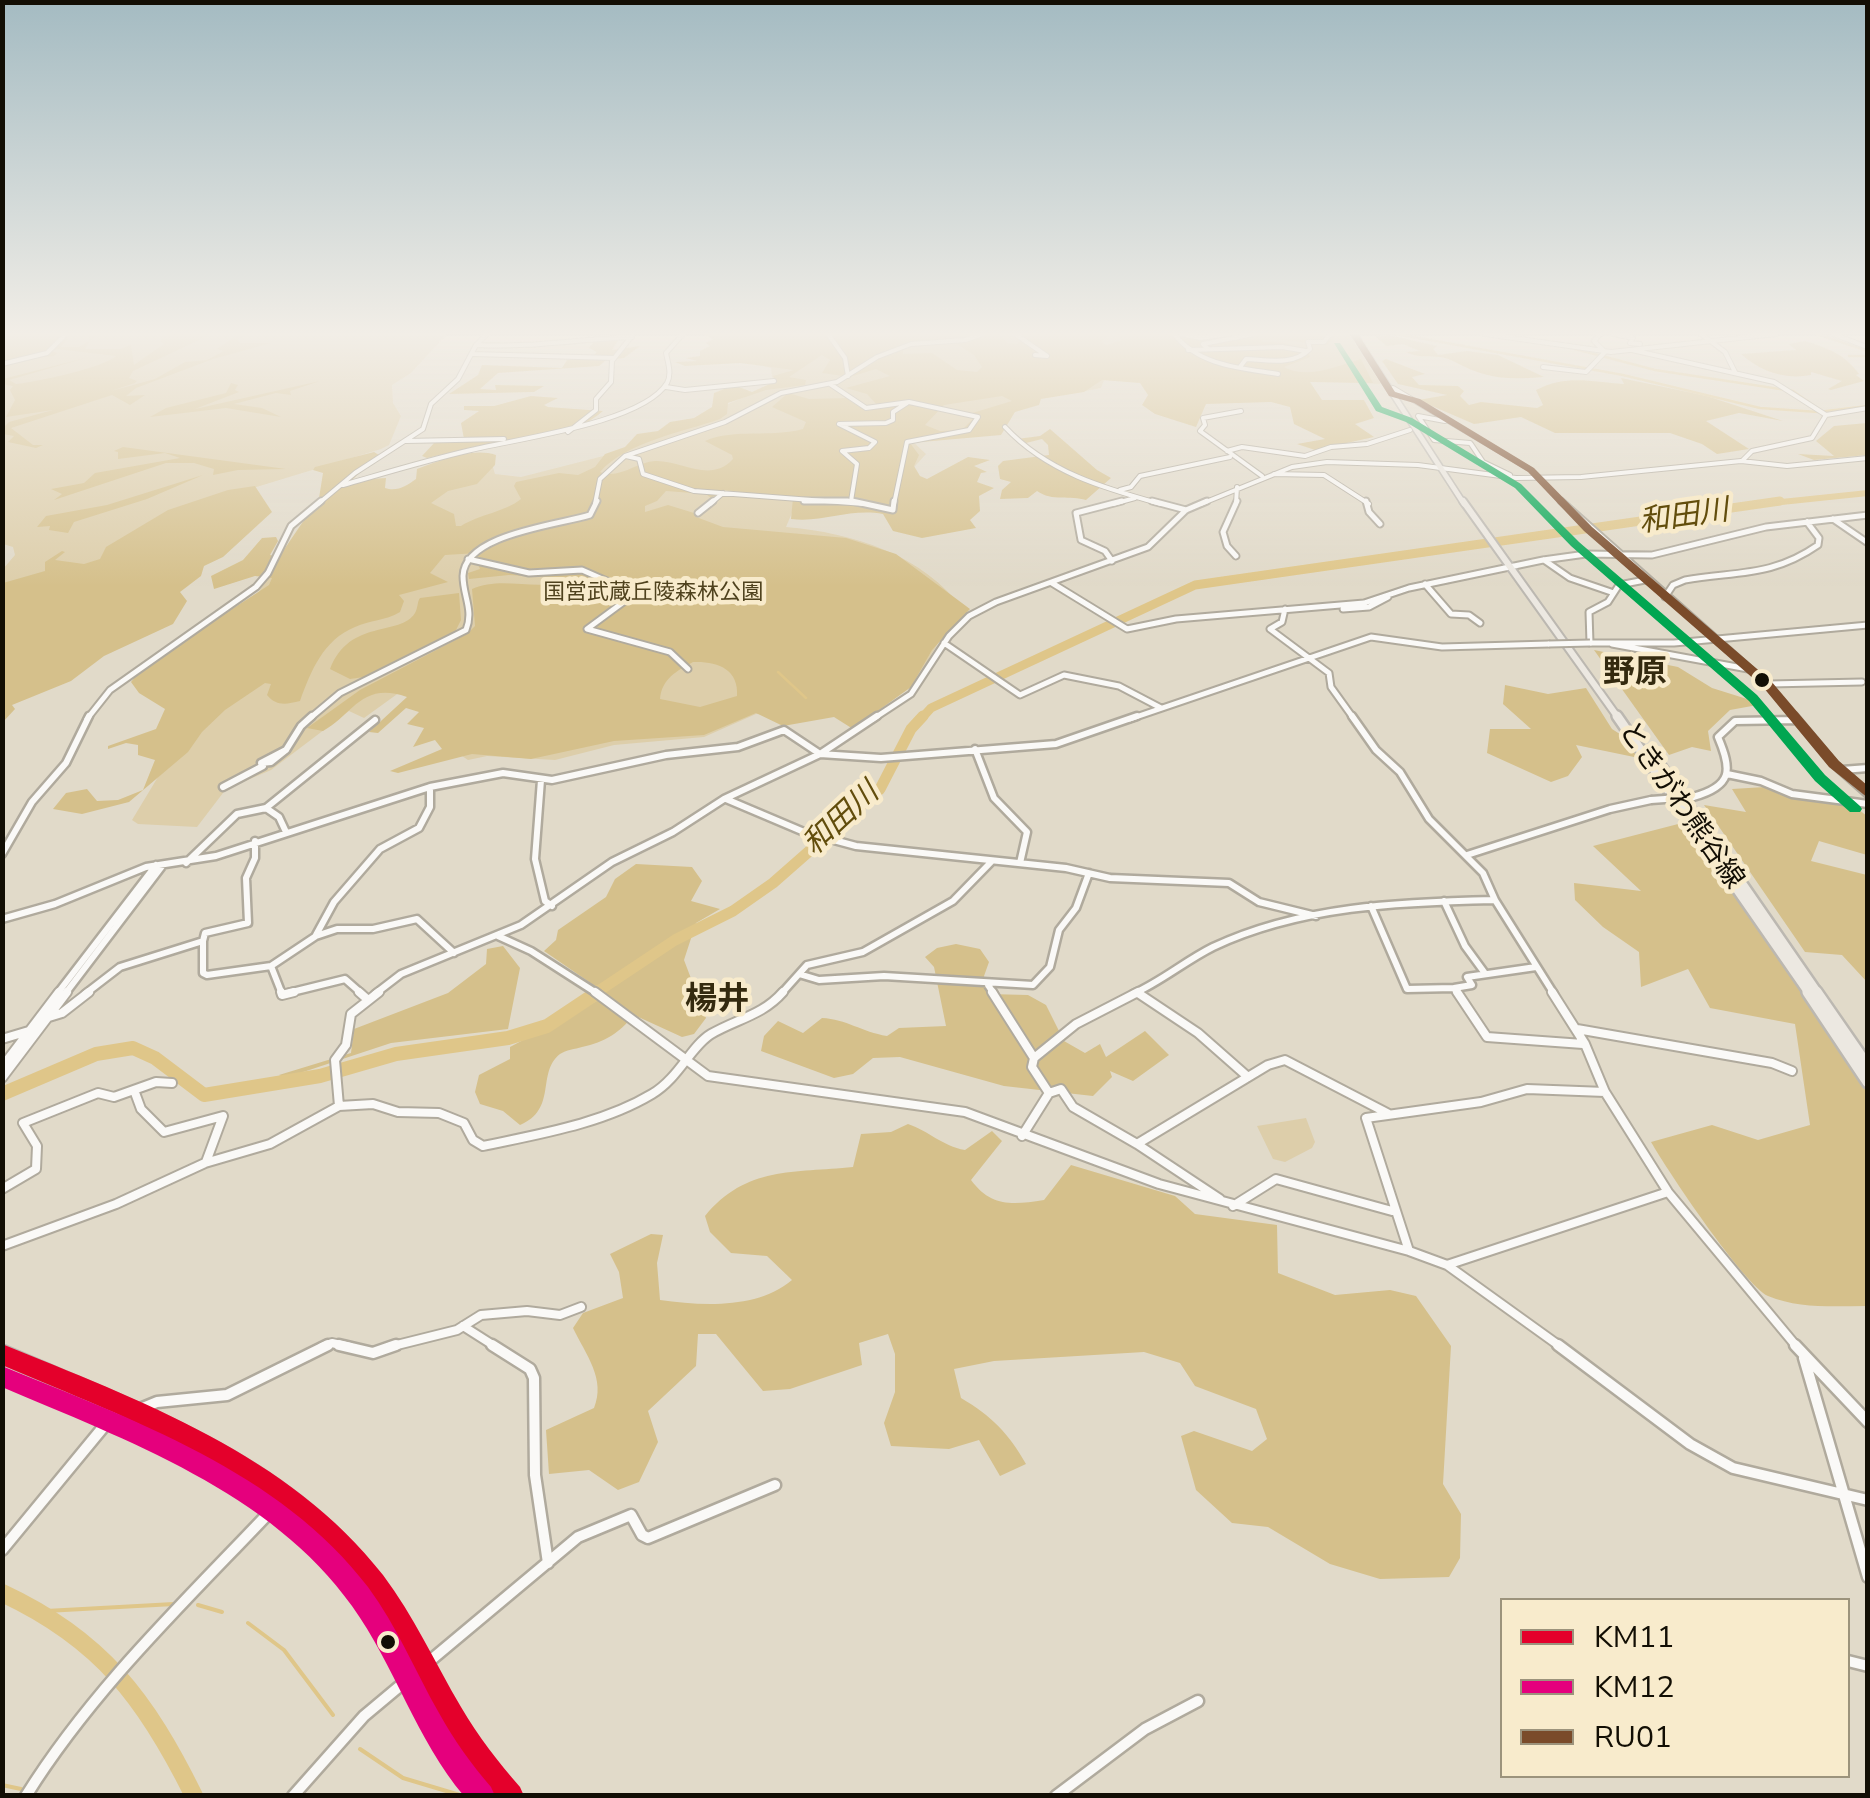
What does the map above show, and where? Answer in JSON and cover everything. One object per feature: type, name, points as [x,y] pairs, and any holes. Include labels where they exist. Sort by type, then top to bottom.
[{"type":"highway","points":[[2,1354],[218,1452],[283,1497],[341,1545],[373,1581],[465,1746],[511,1796]]},
{"type":"main road","name":"ときがわ熊谷線","points":[[1411,418],[1441,467]]},
{"type":"main road","name":"ときがわ熊谷線","points":[[1411,418],[1489,535],[1715,841],[1868,1067]]},
{"type":"main road","name":"ときがわ熊谷線","points":[[1512,566],[1716,854],[1868,1082]]},
{"type":"street","points":[[2,854],[32,802],[66,763],[82,724],[110,690],[256,587],[268,574],[290,526],[337,486],[424,428],[426,418]]},
{"type":"street","points":[[567,432],[586,418]]},
{"type":"street","points":[[337,486],[446,456],[567,432],[609,418]]},
{"type":"street","points":[[223,787],[286,750],[299,728],[340,693],[466,630],[470,618],[462,571],[466,560],[503,538],[590,516],[595,510],[600,480],[625,456],[654,449],[734,418]]},
{"type":"street","points":[[852,501],[858,468],[842,451],[869,448],[875,442],[838,424],[886,424],[893,418]]},
{"type":"street","points":[[625,456],[640,459],[642,474],[650,479],[706,491],[823,503],[852,501],[893,510],[907,442],[969,430],[977,418]]},
{"type":"street","points":[[1204,418],[1200,431],[1231,457],[1263,476]]},
{"type":"street","points":[[1419,418],[1434,440],[1470,444]]},
{"type":"street","points":[[1428,418],[1450,422]]},
{"type":"street","points":[[1444,418],[1518,460],[1539,477],[1590,532],[1767,684],[1841,770],[1868,794]]},
{"type":"street","points":[[1742,461],[1752,450],[1812,438],[1824,418]]},
{"type":"street","points":[[1005,426],[1036,459],[1136,497],[1186,510]]},
{"type":"street","points":[[1227,451],[1242,448],[1305,456],[1331,447],[1367,444],[1410,430]]},
{"type":"street","points":[[1471,434],[1470,444],[1486,464],[1516,478]]},
{"type":"street","points":[[405,440],[524,440]]},
{"type":"street","points":[[1305,456],[1306,475]]},
{"type":"street","points":[[1120,490],[1130,487],[1140,476],[1231,457]]},
{"type":"street","points":[[339,1106],[336,1060],[346,1045],[351,1014],[401,974],[497,936],[552,906],[596,871],[673,832],[724,799],[820,754],[910,694],[960,623],[984,608],[1156,542],[1186,510],[1237,487],[1308,464],[1346,461],[1441,467],[1516,478],[1611,477],[1742,461],[1787,466],[1868,458]]},
{"type":"street","points":[[1272,473],[1328,477],[1370,503],[1369,512],[1380,524]]},
{"type":"street","points":[[1236,556],[1227,546],[1223,532],[1238,500],[1237,487]]},
{"type":"street","points":[[706,491],[714,497]]},
{"type":"street","points":[[698,512],[724,493]]},
{"type":"street","points":[[1112,561],[1104,550],[1082,540],[1076,513],[1136,497]]},
{"type":"street","points":[[1051,582],[1127,629],[1146,623],[1308,607],[1362,609],[1392,592],[1543,560],[1586,554],[1652,555],[1806,521],[1868,515]]},
{"type":"street","points":[[1832,518],[1868,543]]},
{"type":"street","points":[[1666,596],[1673,585],[1700,577],[1766,574],[1786,568],[1818,545],[1819,538],[1806,521]]},
{"type":"street","points":[[466,560],[529,574],[582,570],[623,588],[682,596]]},
{"type":"street","points":[[1543,560],[1570,578],[1612,592]]},
{"type":"street","points":[[1590,643],[1589,612],[1608,602],[1618,585],[1646,580]]},
{"type":"street","points":[[1426,584],[1451,614],[1469,615],[1480,623]]},
{"type":"street","points":[[623,588],[629,598],[587,629],[670,652],[688,669]]},
{"type":"street","points":[[1285,609],[1282,622],[1270,629],[1328,674],[1331,687],[1376,750],[1400,772],[1442,835],[1483,872],[1495,900],[1585,1044],[1605,1092],[1659,1172],[1668,1192],[1804,1356],[1868,1422]]},
{"type":"street","points":[[2,918],[55,904],[160,865],[185,864],[430,787],[503,772],[541,780],[666,755],[738,747],[784,730],[820,754],[881,758],[1056,744],[1371,636],[1442,648],[1674,643],[1785,636],[1868,625]]},
{"type":"street","points":[[1606,642],[1652,654],[1750,669]]},
{"type":"street","points":[[944,643],[1020,695],[1064,674],[1119,686],[1160,708]]},
{"type":"street","points":[[1767,684],[1862,682]]},
{"type":"street","points":[[185,864],[237,814],[266,808],[375,720]]},
{"type":"street","points":[[1467,855],[1610,809],[1712,792],[1728,774],[1729,762],[1718,737],[1735,721],[1798,720]]},
{"type":"street","points":[[975,750],[994,798],[1027,832],[1020,863]]},
{"type":"street","points":[[1841,770],[1868,768]]},
{"type":"street","points":[[1728,774],[1761,781],[1792,794],[1868,804]]},
{"type":"street","points":[[541,780],[541,825],[535,859],[545,901],[552,906]]},
{"type":"street","points":[[316,936],[334,902],[380,849],[419,828],[430,807],[430,787]]},
{"type":"street","points":[[724,799],[804,832],[856,846],[1137,880],[1229,883],[1259,902],[1316,916]]},
{"type":"street","points":[[266,808],[279,817],[286,833]]},
{"type":"street","points":[[255,841],[256,858],[246,878],[248,923],[205,934],[203,973],[271,966],[316,936],[337,929],[373,930],[418,918],[454,953]]},
{"type":"street","points":[[2,1246],[116,1204],[205,1164],[270,1144],[339,1106],[373,1104],[398,1112],[439,1112],[464,1123],[473,1140],[483,1146],[533,1138],[586,1122],[651,1095],[688,1064],[707,1036],[769,1008],[807,966],[863,952],[953,902],[992,862]]},
{"type":"street","points":[[2,1067],[49,1017],[160,865]]},
{"type":"street","points":[[2,1078],[160,865]]},
{"type":"street","points":[[799,974],[819,980],[884,976],[1034,985],[1044,977],[1058,930],[1076,908],[1088,873]]},
{"type":"street","points":[[1049,1093],[1032,1067],[1034,1058],[1066,1031],[1162,981],[1219,944],[1316,916],[1371,905],[1495,900]]},
{"type":"street","points":[[1444,901],[1465,946],[1484,972]]},
{"type":"street","points":[[1371,905],[1407,988],[1454,988],[1472,985],[1467,977],[1484,972],[1537,967]]},
{"type":"street","points":[[497,936],[532,950],[708,1076],[965,1112],[1022,1136],[1230,1205],[1409,1251],[1447,1265],[1499,1299],[1690,1444],[1733,1468],[1868,1500]]},
{"type":"street","points":[[49,1017],[62,1013],[120,967],[203,941]]},
{"type":"street","points":[[271,966],[282,995],[345,979],[366,999]]},
{"type":"street","points":[[988,985],[1034,1058]]},
{"type":"street","points":[[1454,988],[1487,1037],[1585,1044]]},
{"type":"street","points":[[1136,992],[1198,1033],[1248,1077]]},
{"type":"street","points":[[1576,1029],[1772,1063],[1792,1071]]},
{"type":"street","points":[[2,1039],[35,1030]]},
{"type":"street","points":[[1136,1144],[1248,1077],[1285,1060],[1389,1114]]},
{"type":"street","points":[[2,1190],[36,1169],[37,1146],[23,1122],[98,1094],[114,1097],[156,1082],[172,1083]]},
{"type":"street","points":[[1022,1136],[1049,1093],[1061,1089],[1073,1107],[1230,1205]]},
{"type":"street","points":[[1409,1251],[1366,1118],[1481,1102],[1526,1089],[1605,1092]]},
{"type":"street","points":[[134,1090],[141,1109],[164,1132],[223,1116],[205,1164]]},
{"type":"street","points":[[1230,1205],[1276,1179],[1393,1211]]},
{"type":"street","points":[[1447,1265],[1668,1192]]},
{"type":"street","points":[[2,1550],[128,1409],[154,1401],[204,1400],[252,1387],[332,1343],[373,1354],[463,1326],[480,1315],[527,1311],[560,1315],[581,1307]]},
{"type":"street","points":[[463,1326],[530,1369],[536,1379],[534,1449],[548,1563]]},
{"type":"street","points":[[1804,1356],[1868,1578]]},
{"type":"street","points":[[293,1796],[354,1726],[578,1538],[631,1516],[648,1538],[775,1485]]},
{"type":"street","points":[[26,1796],[55,1749],[97,1697],[283,1497]]},
{"type":"street","points":[[1056,1796],[1145,1729],[1198,1701]]},
{"type":"green space","points":[[3,418],[400,418],[389,445],[381,449],[191,507],[111,558],[3,585],[3,569],[15,555],[13,547],[3,544]]},
{"type":"green space","points":[[42,418],[11,428],[33,445],[43,445],[36,448],[8,442],[14,436],[3,434],[3,428],[9,422]]},
{"type":"green space","points":[[469,418],[594,418],[567,431],[422,456],[436,441],[464,439],[461,423]]},
{"type":"green space","name":"国営武蔵丘陵森林公園","points":[[694,418],[722,418],[640,445],[600,472],[614,474],[655,461],[715,470],[733,459],[732,455],[705,441],[728,435],[803,429],[806,422],[797,418],[932,418],[925,425],[940,431],[962,430],[972,418],[1011,418],[1001,435],[910,443],[919,455],[914,466],[927,479],[968,457],[990,460],[974,466],[987,472],[981,473],[977,482],[994,488],[979,496],[980,511],[970,520],[976,528],[922,538],[893,531],[883,514],[791,519],[793,498],[724,490],[711,498],[706,494],[666,491],[645,506],[645,512],[668,505],[723,527],[846,538],[896,554],[970,609],[932,650],[911,687],[853,729],[834,717],[783,726],[756,713],[704,735],[614,741],[531,759],[472,754],[398,773],[390,771],[442,749],[435,740],[413,747],[424,728],[407,724],[419,712],[406,708],[378,733],[369,732],[407,697],[379,693],[359,702],[323,731],[307,728],[360,690],[467,634],[475,626],[472,589],[494,584],[562,582],[560,578],[509,575],[469,579],[468,573],[480,569],[478,553],[445,555],[430,573],[448,582],[399,595],[404,601],[400,612],[355,627],[334,640],[314,668],[300,701],[278,703],[267,695],[271,684],[265,683],[225,710],[188,752],[129,802],[82,814],[53,809],[66,793],[87,789],[97,801],[118,800],[143,790],[155,760],[138,755],[138,745],[108,746],[156,729],[165,709],[139,693],[131,682],[143,667],[269,585],[272,578],[255,576],[214,589],[211,576],[243,560],[262,538],[276,537],[278,541],[270,555],[279,557],[319,498],[323,473],[313,470],[315,467],[374,452],[379,455],[352,480],[386,478],[385,488],[394,489],[416,479],[417,469],[446,459],[477,453],[496,455],[495,465],[477,484],[448,491],[431,503],[454,514],[456,526],[461,526],[521,499],[514,486],[516,482],[559,473],[578,475],[595,467],[605,454],[625,447],[637,434]],"holes":[[[693,662],[725,669],[734,679],[737,696],[700,707],[660,699],[667,680]]]},
{"type":"green space","name":"国営武蔵丘陵森林公園","points":[[696,418],[1010,418],[999,431],[912,441],[926,454],[906,476],[885,511],[794,508],[786,527],[836,535],[885,550],[928,575],[964,611],[941,638],[913,686],[877,708],[823,704],[786,715],[756,714],[704,737],[614,745],[555,760],[487,756],[468,760],[425,731],[444,711],[400,692],[364,718],[349,711],[271,770],[226,789],[197,827],[138,824],[132,820],[170,757],[219,621],[258,593],[273,570],[400,491],[490,457],[495,474],[521,477],[619,452]]},
{"type":"green space","name":"国営武蔵丘陵森林公園","points":[[1167,418],[1200,418],[1196,427]]},
{"type":"green space","name":"国営武蔵丘陵森林公園","points":[[1293,418],[1374,418],[1355,424],[1374,437],[1315,450],[1297,444],[1325,439],[1294,424]]},
{"type":"green space","points":[[1460,418],[1515,418],[1474,424]]},
{"type":"green space","points":[[1523,418],[1719,418],[1706,421],[1749,449],[1717,454],[1702,444],[1670,433],[1555,433]]},
{"type":"green space","points":[[1867,423],[1867,455],[1814,460],[1798,454],[1834,456],[1816,441],[1834,426]]},
{"type":"green space","points":[[1050,429],[1111,478],[1086,500],[1037,491],[1028,498],[1000,499],[1002,490],[1011,482],[1000,479],[998,466],[1003,461],[1049,455],[1048,445],[1042,439],[1022,444],[1017,439],[1040,436]]},
{"type":"green space","points":[[123,447],[286,469],[213,475],[214,469],[194,463],[166,463],[54,500],[62,494],[51,489],[84,483],[95,473],[180,458],[165,453],[118,459],[118,452],[114,451]]},
{"type":"green space","points":[[203,475],[147,499],[74,522],[68,533],[49,530],[50,526],[37,527],[46,516],[107,505]]},
{"type":"green space","points":[[255,486],[272,512],[223,557],[204,566],[201,576],[180,592],[187,601],[173,624],[104,656],[71,681],[12,705],[15,709],[3,722],[3,583],[45,571],[45,562],[62,551],[65,552],[55,560],[84,564],[100,559],[106,547],[168,510],[228,490]]},
{"type":"green space","points":[[459,593],[461,620],[455,632],[364,677],[350,679],[330,669],[350,642],[408,620],[420,598]]},
{"type":"green space","points":[[1594,650],[1678,667],[1712,688],[1763,704],[1730,710],[1708,731],[1711,751],[1692,747],[1669,755]]},
{"type":"green space","points":[[1505,685],[1548,694],[1586,688],[1612,729],[1626,738],[1639,758],[1576,745],[1582,757],[1568,776],[1551,782],[1487,753],[1490,729],[1531,729],[1503,704]]},
{"type":"green space","points":[[1765,787],[1781,795],[1846,800],[1867,816],[1867,855],[1819,841],[1811,861],[1867,875],[1867,982],[1842,955],[1805,952],[1704,805],[1746,812],[1732,789]]},
{"type":"green space","points":[[1682,823],[1781,958],[1867,1089],[1867,1306],[1804,1305],[1768,1296],[1725,1250],[1651,1142],[1712,1125],[1758,1140],[1810,1125],[1795,1024],[1710,1008],[1688,969],[1641,987],[1639,952],[1603,927],[1575,900],[1574,883],[1641,891],[1593,846]]},
{"type":"green space","points":[[636,864],[692,867],[702,881],[691,901],[720,909],[696,923],[684,960],[706,1018],[694,1034],[682,1037],[634,1015],[605,1039],[560,1054],[549,1071],[539,1110],[520,1125],[503,1111],[480,1104],[475,1092],[479,1075],[510,1059],[510,1047],[608,995],[544,951],[556,940],[558,930],[606,897],[615,879]]},
{"type":"green space","points":[[956,944],[980,949],[989,962],[984,976],[988,994],[1028,995],[1046,1005],[1064,1041],[1085,1053],[1100,1044],[1106,1057],[1145,1031],[1169,1055],[1133,1081],[1110,1071],[1112,1077],[1093,1096],[1004,1086],[900,1057],[873,1058],[853,1074],[834,1078],[761,1051],[764,1036],[778,1021],[803,1033],[822,1018],[831,1019],[887,1036],[899,1028],[946,1026],[934,967],[925,957],[937,948]]},
{"type":"green space","points":[[503,946],[520,968],[508,1029],[391,1043],[285,1078],[279,1075],[351,1053],[354,1029],[448,993],[486,964],[487,949]]},
{"type":"green space","points":[[1306,1118],[1315,1142],[1312,1148],[1285,1162],[1273,1159],[1257,1126]]},
{"type":"green space","points":[[908,1124],[965,1150],[992,1131],[1002,1141],[971,1180],[994,1200],[1044,1200],[1071,1165],[1175,1196],[1195,1214],[1277,1225],[1278,1273],[1335,1295],[1390,1290],[1416,1296],[1451,1346],[1443,1484],[1461,1514],[1460,1558],[1449,1577],[1380,1579],[1330,1564],[1268,1527],[1232,1523],[1196,1490],[1181,1436],[1194,1431],[1252,1451],[1267,1439],[1256,1409],[1195,1386],[1180,1363],[1144,1352],[994,1361],[954,1369],[961,1398],[999,1426],[1026,1464],[1000,1476],[979,1440],[949,1449],[891,1446],[884,1423],[895,1392],[895,1354],[888,1334],[859,1343],[862,1365],[790,1389],[763,1391],[716,1334],[698,1334],[696,1366],[648,1411],[658,1442],[639,1482],[618,1490],[589,1470],[549,1474],[546,1430],[594,1408],[596,1377],[573,1328],[583,1313],[623,1298],[619,1272],[610,1254],[651,1234],[663,1235],[657,1263],[660,1300],[712,1304],[763,1296],[792,1280],[767,1256],[731,1253],[710,1232],[705,1216],[737,1188],[754,1180],[791,1172],[853,1167],[861,1134],[891,1132]]},
{"type":"waterway","name":"和田川","points":[[1762,504],[1868,493]]},
{"type":"waterway","name":"和田川","points":[[921,719],[931,708],[1195,585],[1780,501]]},
{"type":"waterway","points":[[778,672],[806,698]]},
{"type":"waterway","name":"和田川","points":[[594,994],[675,940],[733,911],[773,883],[880,789],[911,729],[923,716]]},
{"type":"waterway","name":"和田川","points":[[2,1094],[96,1054],[133,1048],[155,1058],[204,1095],[320,1076],[396,1054],[508,1038],[547,1026],[598,992]]},
{"type":"waterway","points":[[2,1593],[67,1630],[117,1675],[158,1730],[194,1796]]},
{"type":"waterway","points":[[46,1611],[174,1604]]},
{"type":"waterway","points":[[198,1605],[222,1612]]},
{"type":"waterway","points":[[248,1623],[284,1650],[333,1715]]},
{"type":"waterway","points":[[360,1749],[403,1778],[463,1796]]},
{"type":"waterway","points":[[2,1785],[21,1789]]},
{"type":"transit line","points":[[1403,418],[1518,486],[1575,544],[1753,698],[1820,778],[1855,809]]},
{"type":"transit line","name":"RU01","points":[[1445,418],[1531,470],[1588,529],[1767,684],[1834,764],[1868,794]]},
{"type":"transit line","name":"KM11","points":[[2,1354],[205,1445],[299,1505],[339,1542],[375,1584],[453,1719],[511,1796]]},
{"type":"transit line","name":"KM12","points":[[2,1376],[195,1463],[284,1520],[323,1554],[375,1619],[445,1749],[482,1796]]},
{"type":"district","name":"野原","points":[[1635,674]]},
{"type":"district","name":"楊井","points":[[717,1001]]}]
